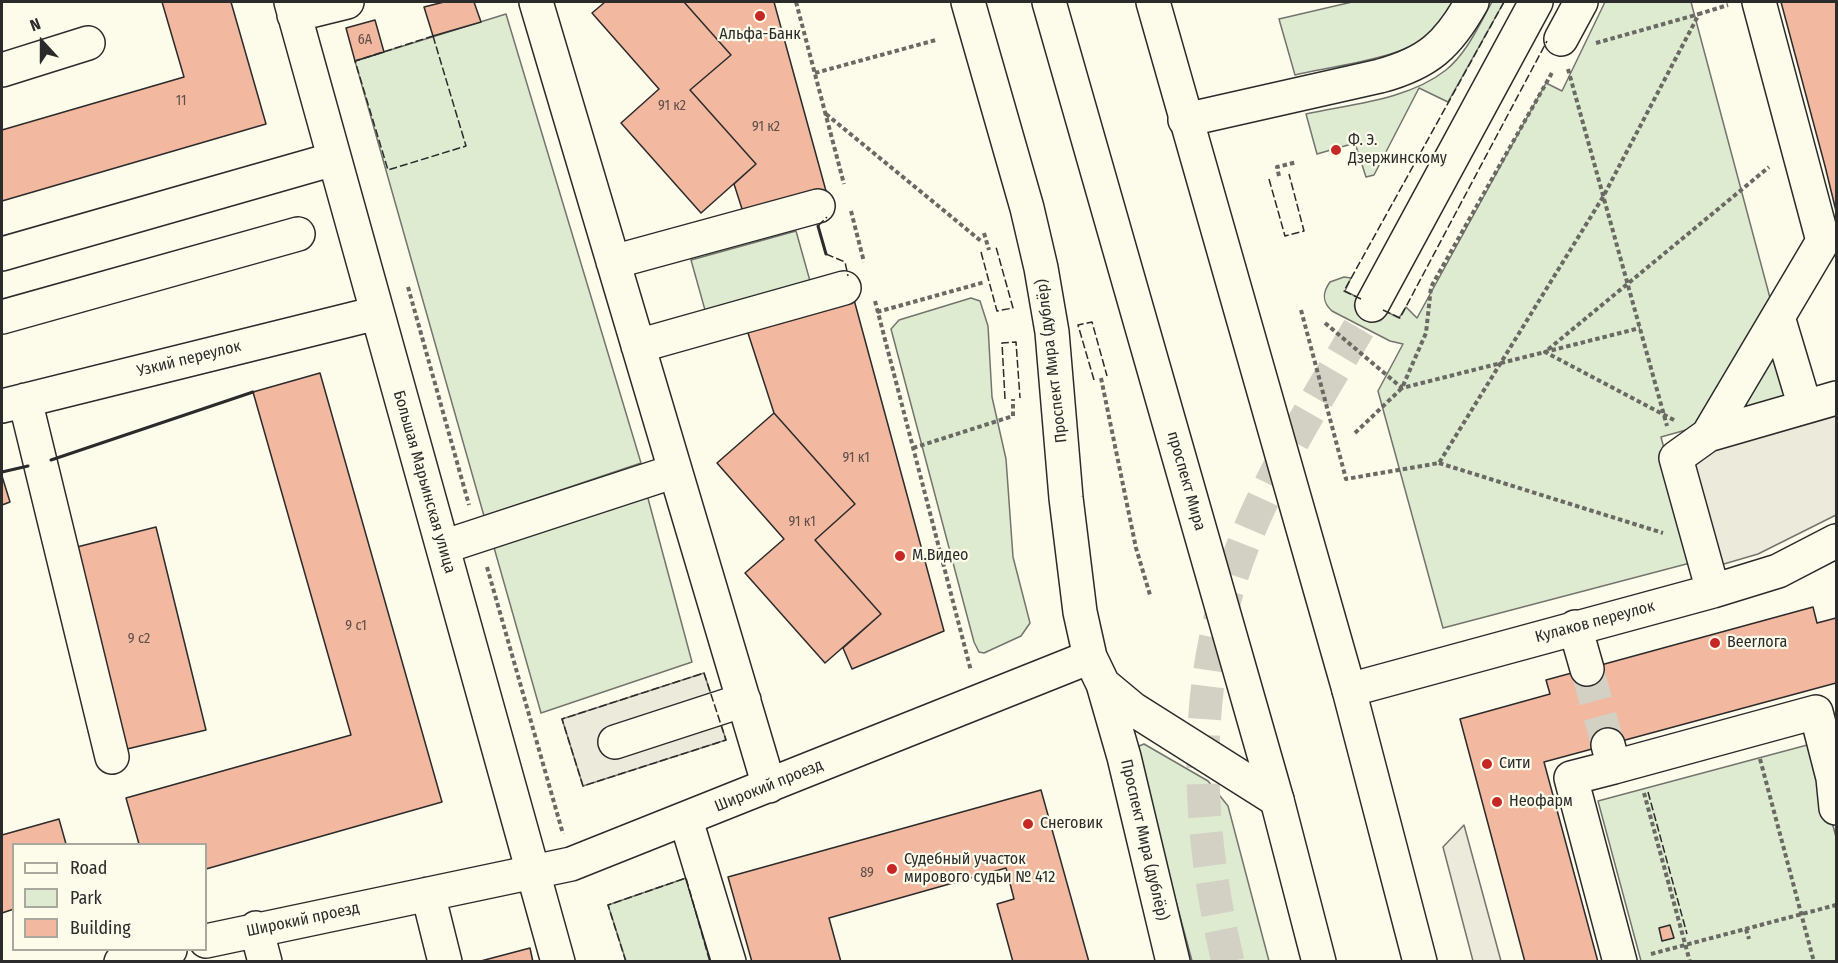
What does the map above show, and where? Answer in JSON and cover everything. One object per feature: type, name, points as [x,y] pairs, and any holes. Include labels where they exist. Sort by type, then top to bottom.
[{"type":"street","points":[[292,8],[347,2]]},
{"type":"street","points":[[536,2],[769,786]]},
{"type":"street","name":"Проспект Мира (дублёр)","points":[[968,2],[1027,208],[1041,268],[1052,332],[1066,498],[1080,612],[1124,757],[1173,962]]},
{"type":"street","name":"проспект Мира","points":[[1049,2],[1277,800],[1319,962]]},
{"type":"street","points":[[1153,2],[1349,690],[1420,962]]},
{"type":"street","points":[[1185,120],[1380,76],[1411,66],[1425,60],[1445,42],[1472,2]]},
{"type":"street","points":[[1372,305],[1536,2]]},
{"type":"street","points":[[1562,45],[1581,2]]},
{"type":"street","points":[[1708,435],[1823,241],[1797,143],[1745,3]]},
{"type":"street","name":"Большая Марьинская улица","points":[[292,8],[558,962]]},
{"type":"street","points":[[2,70],[88,43]]},
{"type":"street","points":[[2,254],[334,159]]},
{"type":"street","points":[[613,262],[818,206]]},
{"type":"street","points":[[2,317],[298,234]]},
{"type":"street","points":[[638,346],[855,277]]},
{"type":"street","name":"Узкий переулок","points":[[13,403],[377,313]]},
{"type":"street","points":[[1778,317],[1805,407]]},
{"type":"street","points":[[1713,591],[1676,458],[1708,435],[1836,398]]},
{"type":"street","points":[[13,403],[112,757]]},
{"type":"street","points":[[443,547],[675,471]]},
{"type":"street","name":"Кулаков переулок","points":[[1349,690],[1713,591],[1778,571],[1836,541]]},
{"type":"street","points":[[1575,627],[1587,669]]},
{"type":"street","points":[[1097,671],[1133,709],[1277,800]]},
{"type":"street","name":"Широкий проезд","points":[[207,941],[256,928],[571,864],[769,786],[1097,671]]},
{"type":"street","points":[[615,742],[744,700]]},
{"type":"street","points":[[1632,959],[1571,778],[1619,758],[1752,729],[1816,712],[1833,778],[1836,808]]},
{"type":"street","points":[[686,820],[729,962]]},
{"type":"street","points":[[428,894],[445,962]]},
{"type":"street","points":[[256,928],[265,962]]},
{"type":"path","points":[[796,2],[844,187]]},
{"type":"path","points":[[1355,433],[1401,388],[1426,333],[1431,287],[1562,45],[1745,3]]},
{"type":"path","points":[[1439,463],[1503,363],[1603,197],[1700,14]]},
{"type":"path","points":[[815,73],[936,40]]},
{"type":"path","points":[[1562,45],[1676,458]]},
{"type":"path","points":[[825,113],[981,241]]},
{"type":"path","points":[[1545,352],[1797,143]]},
{"type":"path","points":[[1279,176],[1277,167],[1297,162]]},
{"type":"path","points":[[850,209],[855,277]]},
{"type":"path","points":[[984,233],[989,250]]},
{"type":"path","points":[[406,282],[571,864]]},
{"type":"path","points":[[877,312],[985,282]]},
{"type":"path","points":[[874,300],[972,674]]},
{"type":"path","points":[[1301,310],[1346,479],[1439,463],[1701,545]]},
{"type":"path","points":[[1325,323],[1401,388]]},
{"type":"path","points":[[1401,388],[1640,328]]},
{"type":"path","points":[[1545,352],[1664,416],[1708,435]]},
{"type":"path","points":[[1101,378],[1136,548],[1150,595]]},
{"type":"path","points":[[913,448],[1012,416],[1013,399]]},
{"type":"path","points":[[1752,729],[1814,962]]},
{"type":"path","points":[[1619,758],[1686,945],[1690,962]]},
{"type":"path","points":[[1632,959],[1836,905]]},
{"type":"path","points":[[1746,929],[1749,939]]},
{"type":"green space","points":[[1352,2],[1453,2],[1433,30],[1424,38],[1398,52],[1295,75],[1279,19]]},
{"type":"green space","points":[[1492,2],[1504,2],[1448,102],[1419,88],[1374,175],[1366,177],[1355,143],[1317,154],[1306,114],[1379,100],[1431,80],[1446,70],[1460,55]]},
{"type":"green space","points":[[1605,2],[1691,2],[1797,399],[1661,437],[1694,562],[1443,628],[1378,391],[1403,344],[1390,341],[1332,311],[1326,304],[1324,294],[1330,282],[1344,277],[1351,278],[1345,291],[1399,318],[1406,307],[1417,318],[1546,83],[1562,91]]},
{"type":"green space","points":[[506,14],[641,463],[484,516],[355,61]]},
{"type":"green space","points":[[796,231],[810,281],[705,310],[691,260]]},
{"type":"green space","points":[[971,298],[980,301],[988,326],[992,397],[1006,459],[1013,557],[1030,623],[1021,636],[984,653],[979,652],[974,642],[891,329],[899,320]]},
{"type":"green space","points":[[646,491],[692,662],[541,713],[493,544]]},
{"type":"green space","points":[[1144,744],[1208,781],[1228,806],[1269,961],[1192,961],[1136,753],[1139,746]]},
{"type":"green space","points":[[1811,744],[1836,837],[1836,961],[1641,961],[1598,801]]},
{"type":"green space","points":[[686,878],[710,961],[626,961],[608,905]]},
{"type":"shaded area","points":[[1836,408],[1836,515],[1758,554],[1717,566],[1689,461],[1719,441]]},
{"type":"shaded area","points":[[704,673],[726,740],[583,786],[562,719]]},
{"type":"shaded area","points":[[1464,825],[1501,961],[1473,961],[1443,847]]},
{"type":"building","points":[[162,2],[231,2],[266,124],[2,201],[2,130],[184,77]]},
{"type":"building","points":[[444,2],[474,2],[481,22],[433,36],[424,7]]},
{"type":"building","points":[[605,2],[684,2],[731,55],[690,90],[756,164],[701,213],[621,123],[659,89],[592,13]]},
{"type":"building","points":[[684,2],[774,2],[826,191],[743,212],[734,184],[756,164],[690,90],[731,55]]},
{"type":"building","points":[[1781,2],[1836,2],[1836,211],[1825,166]]},
{"type":"building","points":[[375,20],[384,52],[355,61],[346,28]]},
{"type":"building","points":[[853,296],[944,631],[852,669],[843,648],[881,614],[815,540],[855,504],[774,413],[747,330]]},
{"type":"building","points":[[320,373],[442,802],[207,869],[207,843],[139,843],[126,798],[351,735],[253,392]]},
{"type":"building","points":[[774,413],[855,504],[815,540],[881,614],[825,663],[745,573],[784,539],[717,463]]},
{"type":"building","points":[[2,476],[10,502],[2,505]]},
{"type":"building","points":[[156,527],[206,730],[123,750],[73,548]]},
{"type":"building","points":[[1813,607],[1817,623],[1836,618],[1836,683],[1544,762],[1598,962],[1525,962],[1460,719],[1550,694],[1546,680]]},
{"type":"building","points":[[1041,790],[1089,962],[1013,962],[997,904],[1014,899],[1006,868],[829,918],[841,962],[752,962],[728,877]]},
{"type":"building","points":[[59,819],[66,843],[12,843],[12,910],[2,913],[2,835]]},
{"type":"building","points":[[1670,925],[1674,938],[1662,941],[1659,928]]},
{"type":"building","points":[[530,948],[533,962],[477,962]]},
{"type":"tunnel","points":[[1228,962],[1216,904],[1203,789],[1204,732],[1209,675],[1220,619],[1236,563],[1271,482],[1372,305]]},
{"type":"tunnel","points":[[1587,669],[1608,745]]},
{"type":"fence","points":[[1361,299],[1344,291],[1504,2]]},
{"type":"fence","points":[[433,36],[466,146],[388,170],[355,61],[433,36]]},
{"type":"fence","points":[[1383,310],[1400,318],[1547,41]]},
{"type":"fence","points":[[1269,179],[1285,236],[1304,231],[1289,174]]},
{"type":"fence","points":[[818,226],[827,217]]},
{"type":"fence","points":[[981,252],[997,311],[1013,308],[996,247]]},
{"type":"fence","points":[[826,254],[845,262],[848,276]]},
{"type":"fence","points":[[1094,380],[1078,325],[1092,322],[1107,376]]},
{"type":"fence","points":[[1005,399],[1002,343],[1016,342],[1020,398]]},
{"type":"fence","points":[[704,673],[726,740],[583,786],[562,719],[704,673]]},
{"type":"fence","points":[[1648,792],[1687,934]]},
{"type":"fence","points":[[626,962],[608,905],[686,878],[710,962]]},
{"type":"wall","points":[[818,226],[826,254]]},
{"type":"wall","points":[[51,460],[253,392]]},
{"type":"wall","points":[[2,472],[28,466]]},
{"type":"place","name":"Альфа-Банк","points":[[760,16]]},
{"type":"place","name":"Ф. Э. Дзержинскому","points":[[1336,150]]},
{"type":"place","name":"М.Видео","points":[[900,556]]},
{"type":"place","name":"Beerлога","points":[[1715,643]]},
{"type":"place","name":"Сити","points":[[1487,764]]},
{"type":"place","name":"Неофарм","points":[[1497,802]]},
{"type":"place","name":"Снеговик","points":[[1028,824]]},
{"type":"place","name":"Судебный участок мирового судьи № 412","points":[[892,869]]}]
